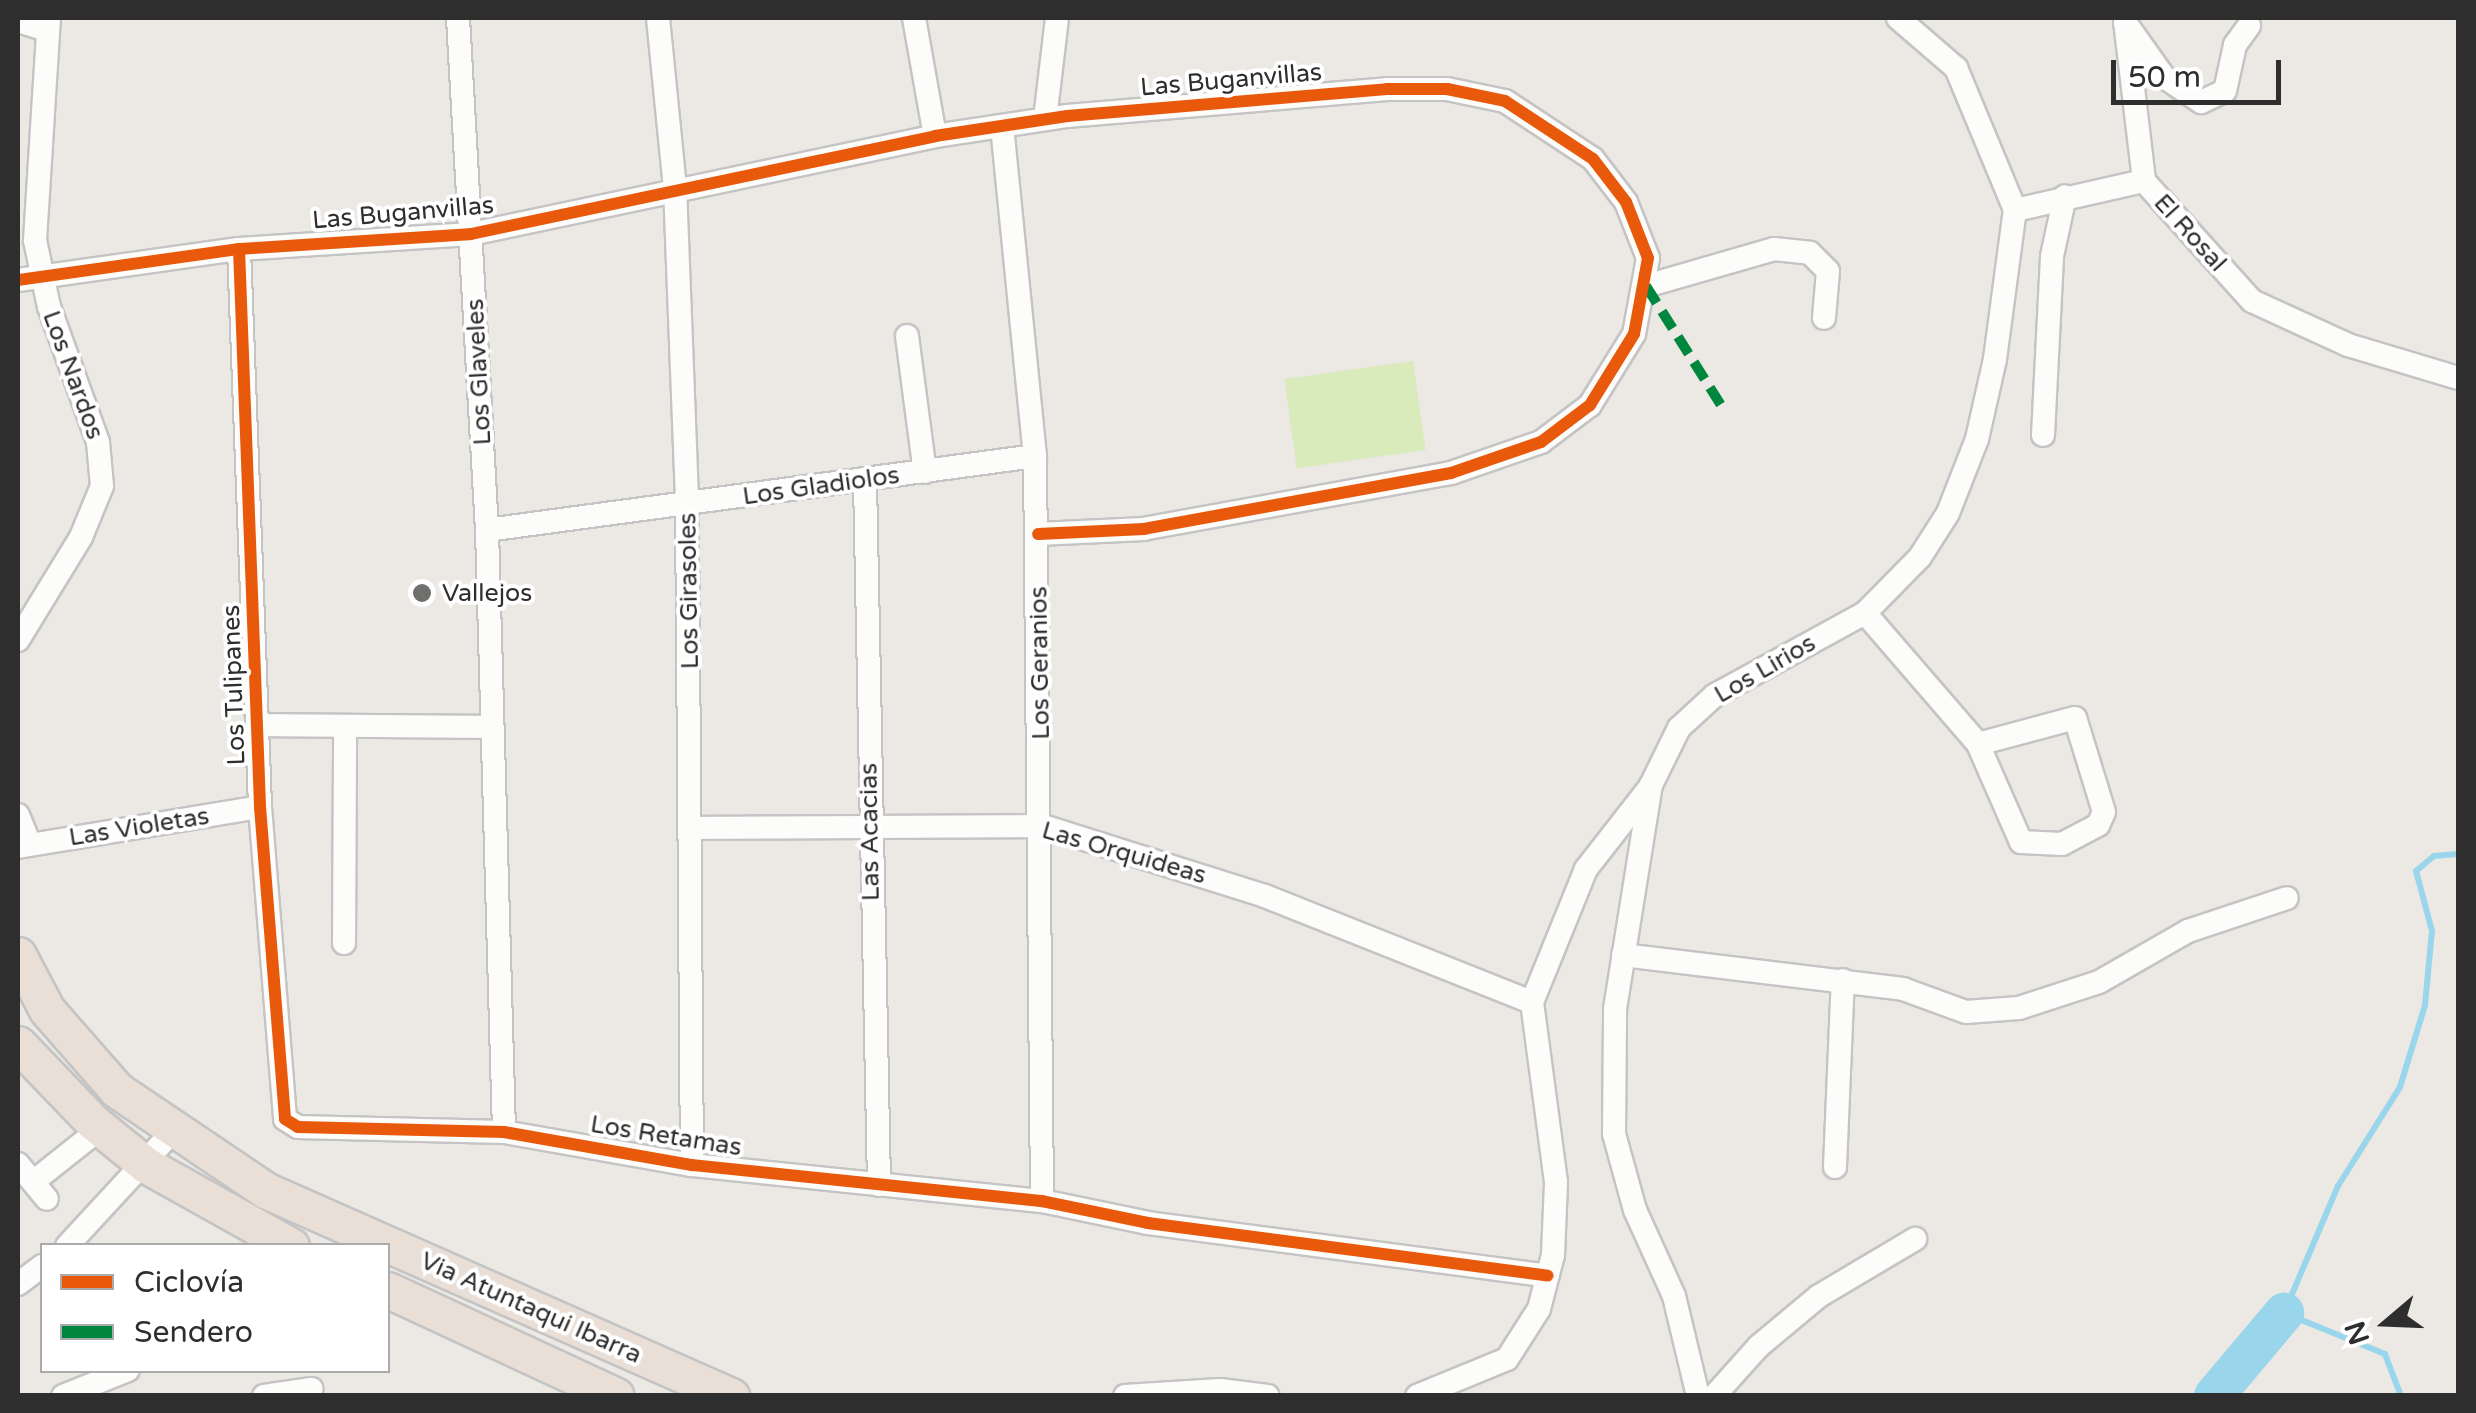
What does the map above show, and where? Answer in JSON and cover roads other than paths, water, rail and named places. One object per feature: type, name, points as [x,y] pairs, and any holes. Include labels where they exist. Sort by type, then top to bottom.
[{"type":"highway","name":"Via Atuntaqui Ibarra","points":[[18,955],[48,1010],[116,1090],[265,1190],[385,1243]]},
{"type":"highway","points":[[18,1044],[101,1128],[146,1166],[286,1243]]},
{"type":"highway","name":"Via Atuntaqui Ibarra","points":[[390,1245],[731,1396]]},
{"type":"highway","points":[[390,1291],[616,1396]]},
{"type":"street","name":"Los Glaveles","points":[[458,18],[487,530],[488,727],[504,1132]]},
{"type":"street","name":"Los Girasoles","points":[[658,18],[675,187],[687,504],[692,1165]]},
{"type":"street","points":[[914,18],[935,136]]},
{"type":"street","points":[[1045,119],[1057,18]]},
{"type":"street","points":[[1898,18],[1956,68],[2015,210]]},
{"type":"street","points":[[2125,20],[2164,77],[2201,102],[2225,92],[2235,45],[2248,26]]},
{"type":"street","points":[[2125,20],[2144,182]]},
{"type":"street","points":[[18,21],[46,23]]},
{"type":"street","name":"Los Nardos","points":[[18,640],[81,537],[102,486],[98,442],[29,280],[35,240],[46,23]]},
{"type":"street","name":"Las Buganvillas","points":[[29,280],[239,249],[471,234],[675,187],[935,136],[1045,119],[1387,89],[1447,89],[1506,101],[1593,159],[1626,202],[1648,258],[1646,286],[1634,334],[1590,405],[1541,442],[1451,473],[1144,529],[1038,534]]},
{"type":"street","name":"Los Geranios","points":[[1002,126],[1035,456],[1038,534],[1043,826],[1042,1201]]},
{"type":"street","name":"El Rosal","points":[[2015,210],[2065,196],[2144,182],[2252,301],[2348,345],[2458,378]]},
{"type":"street","points":[[2043,434],[2052,256],[2065,196]]},
{"type":"street","name":"Los Lirios","points":[[1698,1396],[1674,1296],[1635,1210],[1614,1134],[1623,955],[1651,785],[1678,728],[1715,695],[1865,613],[1920,556],[1948,512],[1977,440],[2015,210]]},
{"type":"street","name":"Los Tulipanes","points":[[239,249],[260,724],[260,807],[285,1119]]},
{"type":"street","points":[[1646,286],[1774,249],[1810,252],[1828,272],[1824,318]]},
{"type":"street","points":[[907,336],[925,472]]},
{"type":"street","name":"Los Gladiolos","points":[[487,530],[1035,456]]},
{"type":"street","name":"Las Acacias","points":[[865,480],[879,1185]]},
{"type":"street","points":[[1865,613],[1978,744],[2021,842],[2062,844],[2098,825],[2104,812],[2074,718],[1978,744]]},
{"type":"street","points":[[260,724],[488,727]]},
{"type":"street","points":[[344,942],[345,726]]},
{"type":"street","points":[[1416,1396],[1436,1393],[1507,1359],[1539,1309],[1548,1276],[1556,1182],[1532,1002],[1586,868],[1651,785]]},
{"type":"street","name":"Las Violetas","points":[[24,846],[260,807]]},
{"type":"street","points":[[18,816],[24,846]]},
{"type":"street","name":"Las Orquideas","points":[[692,828],[1043,826],[1265,896],[1532,1002]]},
{"type":"street","points":[[1623,955],[1903,988],[1966,1012],[2018,1008],[2099,982],[2188,931],[2287,898]]},
{"type":"street","points":[[1835,1167],[1843,980]]},
{"type":"street","name":"Los Retamas","points":[[285,1119],[298,1127],[504,1132],[692,1165],[1042,1201],[1148,1223],[1548,1276]]},
{"type":"street","points":[[18,1164],[40,1190],[101,1128]]},
{"type":"street","points":[[71,1243],[146,1166],[175,1129]]},
{"type":"street","points":[[1714,1396],[1759,1346],[1819,1296],[1915,1239]]},
{"type":"street","points":[[18,1284],[40,1268]]},
{"type":"street","points":[[62,1396],[120,1373]]},
{"type":"street","points":[[264,1396],[312,1385]]},
{"type":"street","points":[[1125,1396],[1220,1390],[1268,1396]]},
{"type":"waterway","points":[[2401,1396],[2385,1354],[2284,1313],[2338,1186],[2400,1087],[2425,1005],[2432,931],[2416,871],[2434,856],[2458,854]]},
{"type":"waterway","points":[[2214,1396],[2284,1313]]},
{"type":"place","name":"Vallejos","points":[[422,593]]}]
